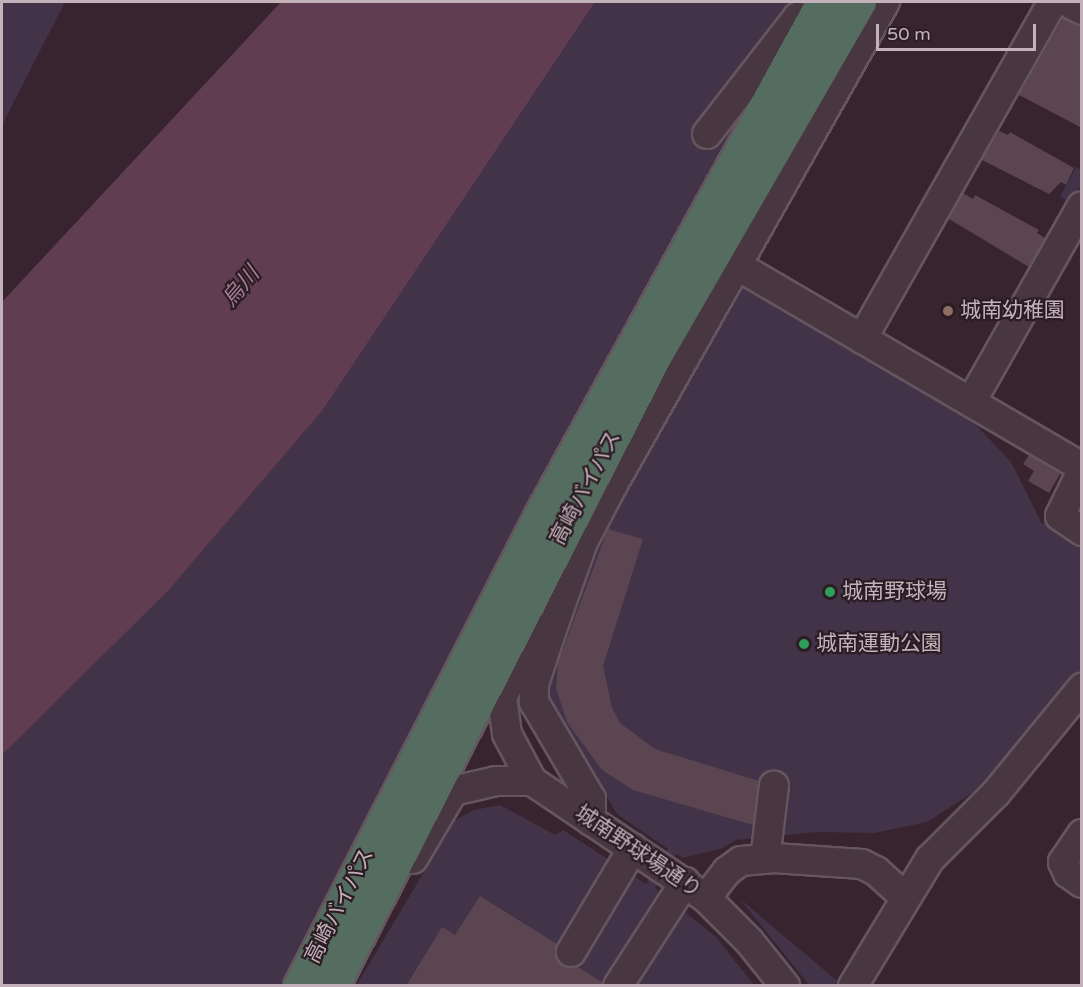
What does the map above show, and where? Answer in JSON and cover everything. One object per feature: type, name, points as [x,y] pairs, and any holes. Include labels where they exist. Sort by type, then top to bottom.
[{"type":"highway","name":"高崎バイパス","points":[[332,986],[565,528],[661,345],[858,2]]},
{"type":"highway","name":"高崎バイパス","points":[[300,986],[542,513],[817,11]]},
{"type":"street","points":[[591,821],[591,799],[534,702],[534,684],[583,542],[885,2]]},
{"type":"street","points":[[862,339],[1053,2]]},
{"type":"street","points":[[1066,2],[1082,10]]},
{"type":"street","points":[[707,134],[798,17],[817,11]]},
{"type":"street","points":[[971,402],[1082,206]]},
{"type":"street","points":[[736,265],[1082,469],[1060,516],[1082,531]]},
{"type":"street","points":[[366,917],[415,856],[453,790],[496,781],[532,781],[507,734],[501,715],[502,698],[540,620],[565,528]]},
{"type":"street","points":[[853,986],[930,859],[996,793],[1082,688]]},
{"type":"street","name":"城南野球場通り","points":[[532,781],[696,890],[748,941],[784,986]]},
{"type":"street","points":[[765,859],[774,786]]},
{"type":"street","points":[[1082,834],[1063,862],[1068,873],[1082,883]]},
{"type":"street","points":[[570,952],[633,848]]},
{"type":"street","points":[[618,986],[696,890],[741,861],[765,859],[862,864],[876,871],[906,898]]},
{"type":"shaded area","points":[[2,2],[65,2],[2,125]]},
{"type":"shaded area","points":[[595,2],[798,2],[784,43],[295,985],[2,986],[2,755],[168,591],[322,411]]},
{"type":"shaded area","points":[[1076,167],[1081,170],[1081,185],[1071,203],[1060,197]]},
{"type":"shaded area","name":"城南運動公園","points":[[747,279],[975,424],[1011,462],[1042,524],[1050,520],[1081,540],[1081,672],[978,789],[927,822],[874,833],[816,832],[736,840],[723,848],[683,858],[676,854],[655,888],[716,937],[754,985],[356,986],[455,820],[474,810],[500,805],[555,835],[563,830],[646,884],[668,849],[617,814],[544,688],[602,520],[734,281]]},
{"type":"shaded area","points":[[739,898],[842,985],[809,985]]},
{"type":"water","name":"烏川","points":[[281,2],[595,2],[322,411],[168,591],[2,755],[2,302]]},
{"type":"building","points":[[1063,18],[1082,26],[1082,128],[1019,95]]},
{"type":"building","points":[[999,131],[1008,135],[1010,132],[1074,168],[1066,185],[1061,182],[1049,194],[982,160]]},
{"type":"building","points":[[963,193],[973,199],[975,195],[1039,230],[1037,233],[1045,238],[1029,267],[949,219]]},
{"type":"building","points":[[1029,455],[1060,474],[1049,493],[1028,481],[1034,471],[1023,464]]},
{"type":"building","points":[[608,529],[643,539],[603,666],[612,708],[620,723],[655,749],[759,781],[753,825],[633,790],[602,770],[567,722],[556,688],[558,663]]},
{"type":"building","points":[[480,896],[557,944],[555,952],[562,966],[578,967],[602,982],[602,986],[406,986],[442,927],[455,935]]},
{"type":"place","name":"城南幼稚園","points":[[948,311]]},
{"type":"place","name":"城南野球場","points":[[830,592]]},
{"type":"place","name":"城南運動公園","points":[[804,644]]}]
